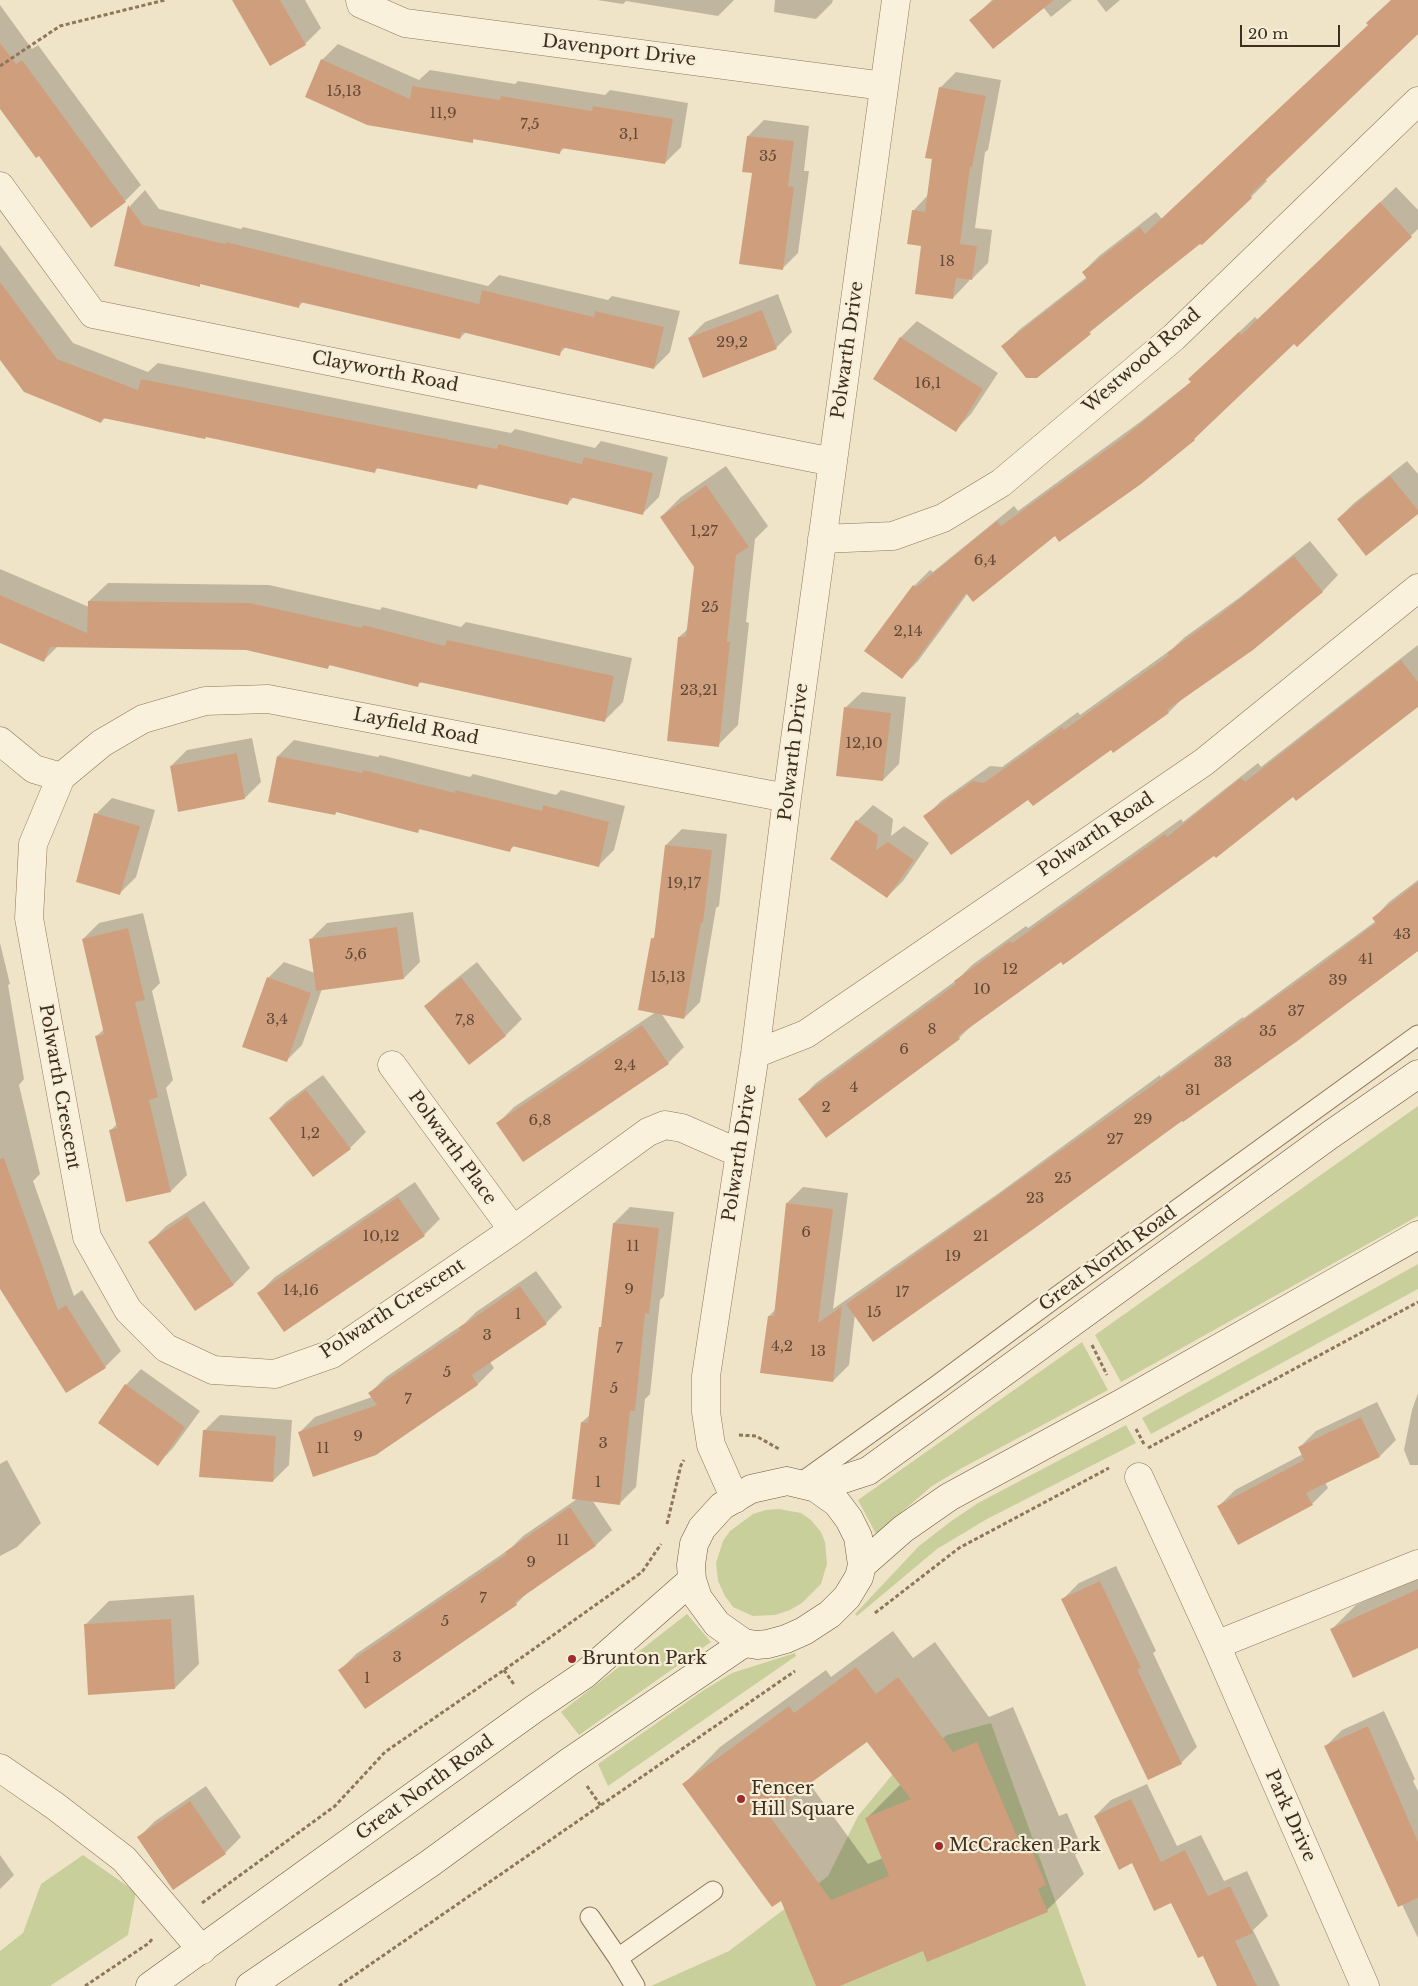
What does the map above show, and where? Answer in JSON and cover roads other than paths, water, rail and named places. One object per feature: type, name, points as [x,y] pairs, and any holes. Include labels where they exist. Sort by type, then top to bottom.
[{"type":"street","name":"Davenport Drive","points":[[360,0],[361,4],[406,23],[884,86]]},
{"type":"street","name":"Polwarth Drive","points":[[734,1499],[711,1444],[706,1412],[706,1376],[739,1153],[756,1054],[787,798],[896,0]]},
{"type":"street","name":"Westwood Road","points":[[822,539],[893,536],[944,518],[1001,483],[1174,336],[1414,114]]},
{"type":"street","name":"Clayworth Road","points":[[0,186],[93,314],[833,462]]},
{"type":"street","name":"Polwarth Road","points":[[756,1054],[806,1034],[1204,762],[1418,588]]},
{"type":"street","name":"Layfield Road","points":[[61,777],[102,743],[143,719],[206,701],[268,699],[787,798]]},
{"type":"street","points":[[0,741],[34,769],[61,777]]},
{"type":"street","name":"Polwarth Crescent","points":[[61,777],[33,844],[29,918],[87,1237],[128,1310],[166,1348],[213,1370],[275,1374],[332,1354],[513,1230],[648,1132],[664,1125],[682,1128],[739,1153]]},
{"type":"street","name":"Polwarth Place","points":[[392,1065],[513,1230]]},
{"type":"street","name":"Great North Road","points":[[744,1643],[717,1624],[698,1598],[692,1580],[691,1556],[694,1544],[702,1528],[722,1506],[751,1489],[787,1481],[808,1486],[868,1471],[1330,1135],[1418,1074]]},
{"type":"street","points":[[862,1565],[903,1529],[949,1497],[1122,1403],[1418,1235]]},
{"type":"street","name":"Park Drive","points":[[1139,1477],[1216,1645],[1365,1986]]},
{"type":"street","points":[[250,1986],[428,1864],[569,1762],[744,1643],[768,1644],[786,1639],[804,1631],[830,1614],[855,1586],[862,1565],[858,1537],[850,1519],[837,1503],[808,1486]]},
{"type":"street","points":[[1216,1645],[1418,1564]]},
{"type":"street","name":"Great North Road","points":[[150,1986],[584,1675],[692,1580]]},
{"type":"street","points":[[0,1768],[55,1806],[124,1860],[202,1950]]},
{"type":"lane","name":"Great North Road","points":[[808,1486],[936,1386],[1059,1294],[1418,1035]]},
{"type":"lane","points":[[618,1958],[714,1891]]},
{"type":"lane","points":[[590,1917],[635,1986]]},
{"type":"place","name":"Brunton Park","points":[[572,1659]]},
{"type":"place","name":"Fencer Hill Square","points":[[741,1799]]},
{"type":"place","name":"McCracken Park","points":[[939,1846]]}]
